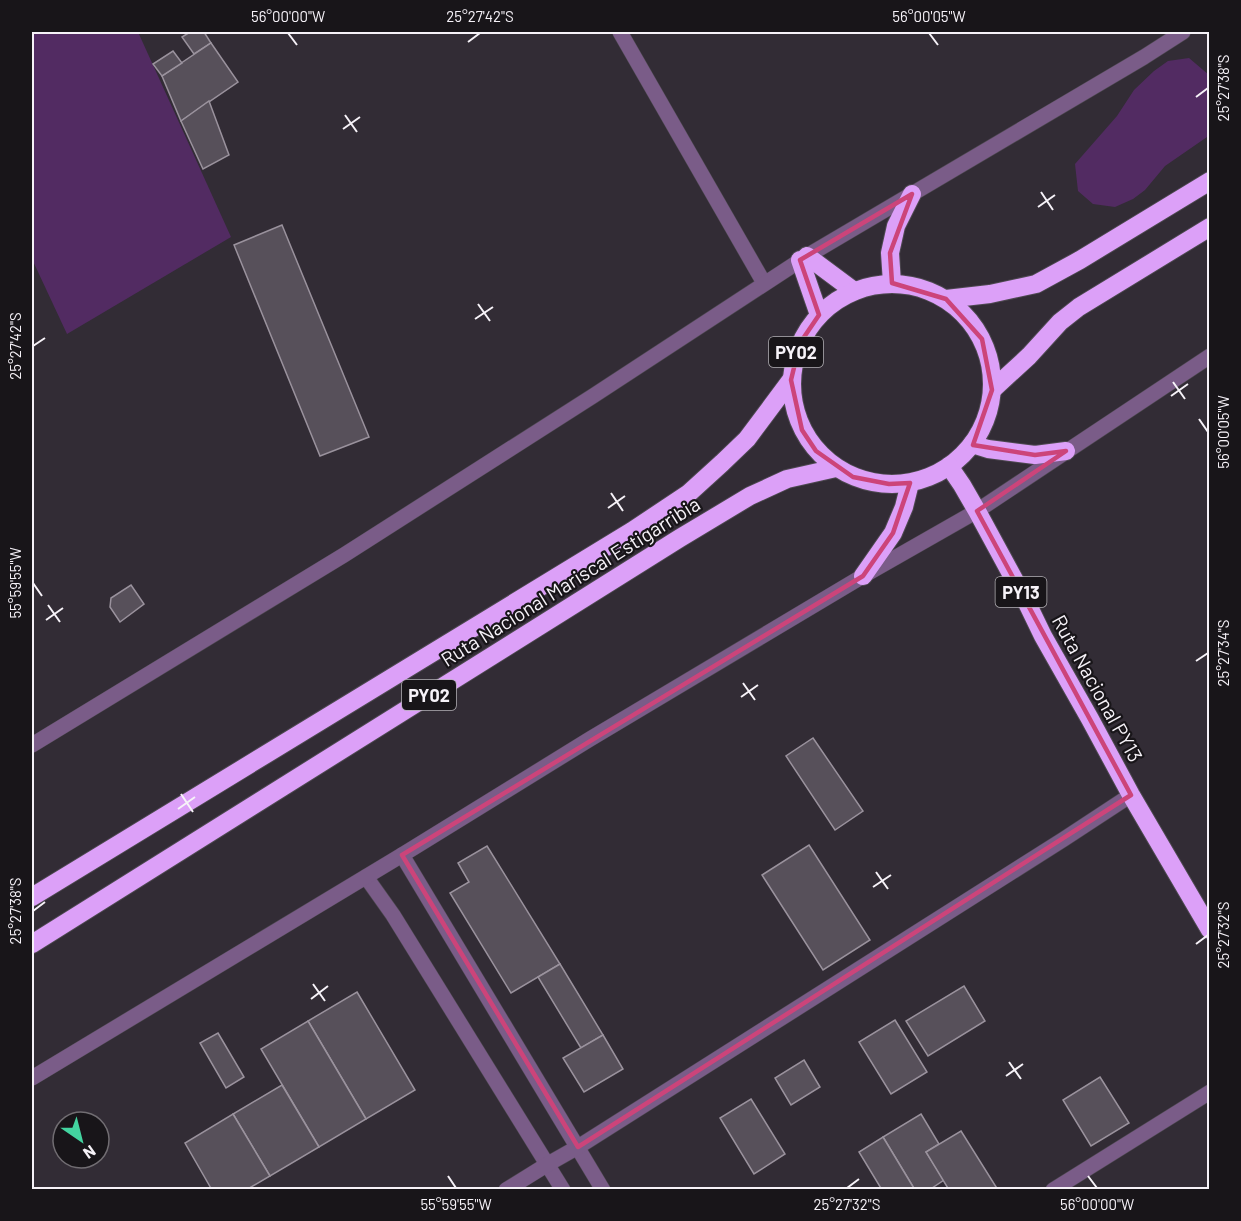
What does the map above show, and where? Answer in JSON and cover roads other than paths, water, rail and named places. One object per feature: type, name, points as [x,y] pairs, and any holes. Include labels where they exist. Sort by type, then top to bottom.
[{"type":"highway","name":"PY02","points":[[946,299],[990,294],[1036,284],[1080,260],[1209,181]]},
{"type":"highway","points":[[892,283],[890,253],[896,226],[912,194]]},
{"type":"highway","points":[[992,390],[1029,356],[1060,322],[1079,307],[1209,227]]},
{"type":"highway","points":[[803,258],[854,291]]},
{"type":"highway","points":[[803,258],[819,315]]},
{"type":"highway","name":"PY02","points":[[892,283],[911,285],[946,299],[973,323],[988,355],[992,373],[991,403],[978,435],[949,466],[931,476],[910,483],[870,482],[853,477],[836,468],[816,451],[802,430],[793,406],[791,380],[794,361],[800,343],[810,326],[837,300],[873,285],[892,283]]},
{"type":"highway","name":"Ruta Nacional Mariscal Estigarribia","points":[[32,897],[689,493],[747,439],[791,380]]},
{"type":"highway","points":[[972,444],[988,449],[1035,455],[1066,451]]},
{"type":"highway","name":"Ruta Nacional PY13","points":[[949,466],[963,485],[1029,605],[1043,636],[1209,930]]},
{"type":"highway","name":"Ruta Nacional Mariscal Estigarribia","points":[[32,944],[750,496],[787,479],[836,468]]},
{"type":"highway","points":[[863,576],[893,533],[904,507],[910,483]]},
{"type":"street","points":[[620,32],[764,283]]},
{"type":"street","points":[[32,745],[344,555],[731,307],[803,258],[1183,32]]},
{"type":"street","points":[[32,1078],[590,739],[863,576],[977,511],[1209,356]]},
{"type":"street","points":[[506,1190],[578,1148],[1131,795]]},
{"type":"street","points":[[402,855],[603,1190]]},
{"type":"street","points":[[366,877],[393,915],[563,1190]]},
{"type":"street","points":[[1053,1190],[1208,1097]]}]
